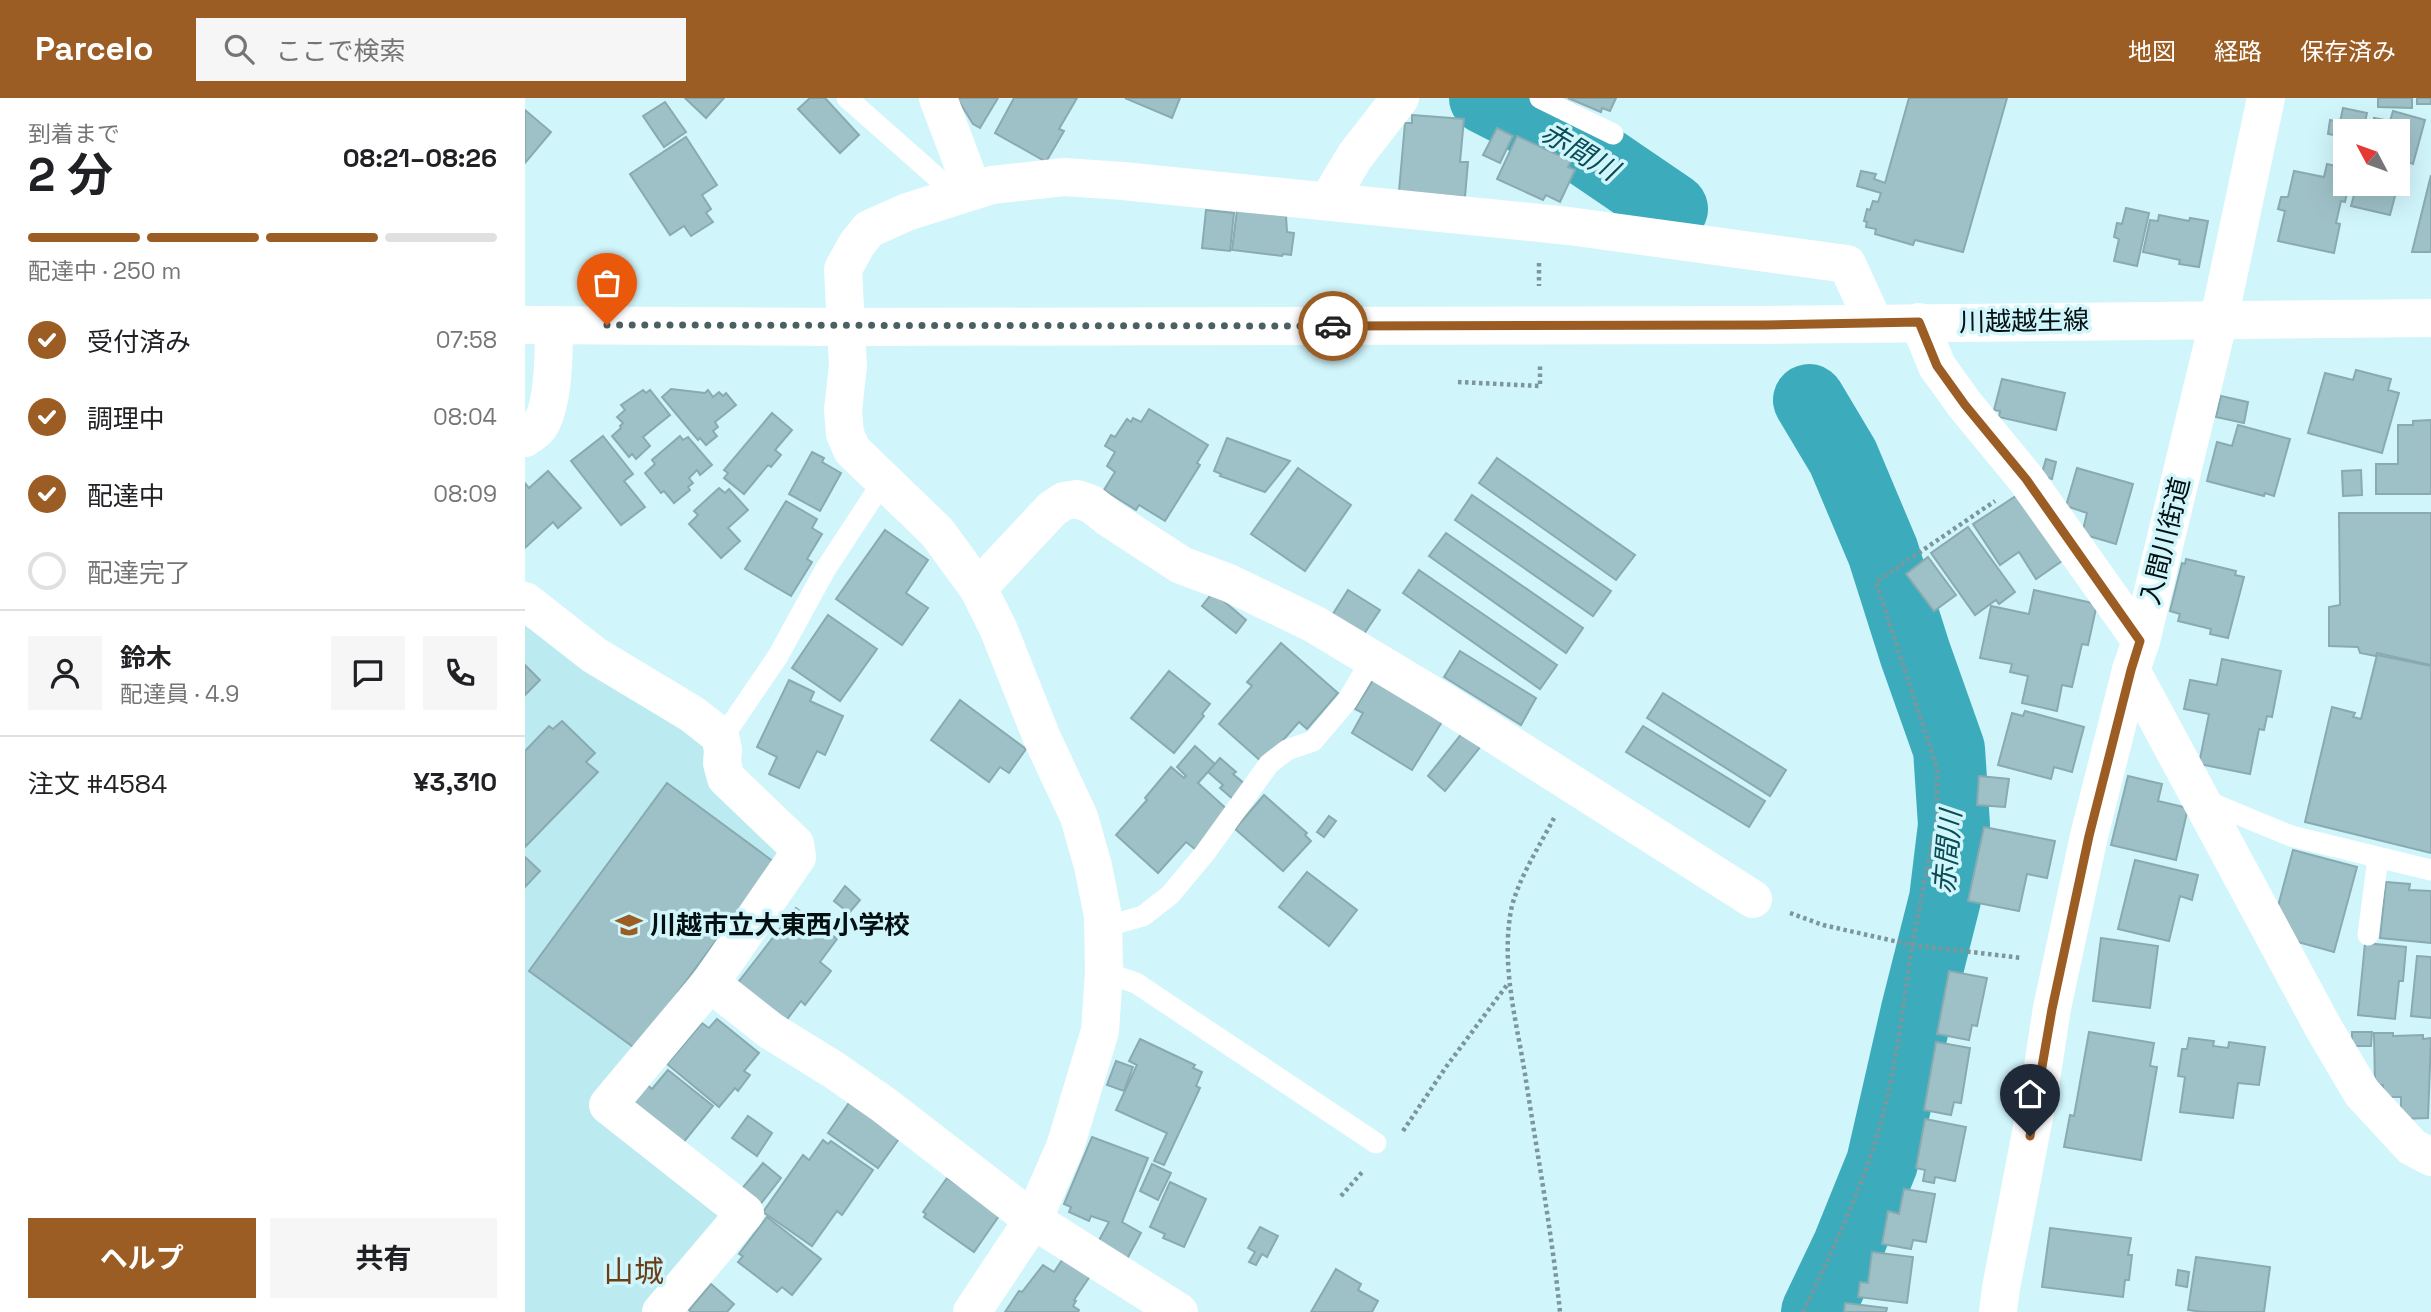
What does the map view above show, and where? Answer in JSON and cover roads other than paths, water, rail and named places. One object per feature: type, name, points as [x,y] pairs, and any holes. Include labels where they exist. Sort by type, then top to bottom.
[{"type":"street","points":[[938,98],[965,193]]},
{"type":"street","points":[[1328,201],[1355,156],[1401,98]]},
{"type":"street","name":"入間川街道","points":[[1999,1312],[2003,1275],[2089,836],[2219,319],[2266,98]]},
{"type":"street","points":[[972,1312],[1033,1220],[1065,1147],[1100,1031],[1104,927],[1093,866],[1079,817],[1042,738],[998,628],[978,588],[937,532],[852,450],[845,434],[843,410],[848,366],[843,269],[869,229],[907,212],[992,185],[1064,177],[1123,181],[1569,226],[1847,264],[1874,323]]},
{"type":"street","name":"川越越生線","points":[[539,325],[1765,325],[2431,318]]},
{"type":"street","points":[[1919,322],[1937,366],[1965,405],[2026,479],[2136,656],[2202,800],[2323,1027],[2362,1093],[2411,1147],[2431,1157]]},
{"type":"street","points":[[525,438],[539,426],[549,398],[554,367],[539,325]]},
{"type":"street","points":[[978,588],[1052,509],[1064,501],[1077,499],[1091,504],[1181,565],[1229,583],[1314,624],[1571,783],[1753,900]]},
{"type":"street","points":[[525,601],[594,655],[692,714],[720,736],[726,778],[795,844],[797,857],[710,983],[608,1105],[745,1213],[661,1312]]},
{"type":"street","points":[[710,983],[771,1031],[884,1105],[1033,1220],[1179,1312]]},
{"type":"lane","points":[[847,98],[965,193]]},
{"type":"lane","points":[[1540,98],[1613,134]]},
{"type":"lane","points":[[720,736],[729,728],[778,656],[825,570],[884,480]]},
{"type":"lane","points":[[1104,927],[1143,916],[1170,895],[1205,853],[1269,764],[1287,750],[1313,741],[1347,701],[1372,659]]},
{"type":"lane","points":[[2202,800],[2291,836],[2431,870]]},
{"type":"lane","points":[[2368,936],[2378,858]]},
{"type":"lane","points":[[1104,972],[1136,983],[1385,1141]]},
{"type":"waterway","name":"赤間川","points":[[1485,98],[1581,147],[1672,209]]},
{"type":"waterway","name":"赤間川","points":[[1809,400],[1843,457],[1883,552],[1949,749],[1954,825],[1945,899],[1882,1163],[1848,1247],[1817,1312]]},
{"type":"place","name":"川越市立大東西小学校","points":[[629,925]]},
{"type":"district","name":"山城","points":[[634,1272]]}]
